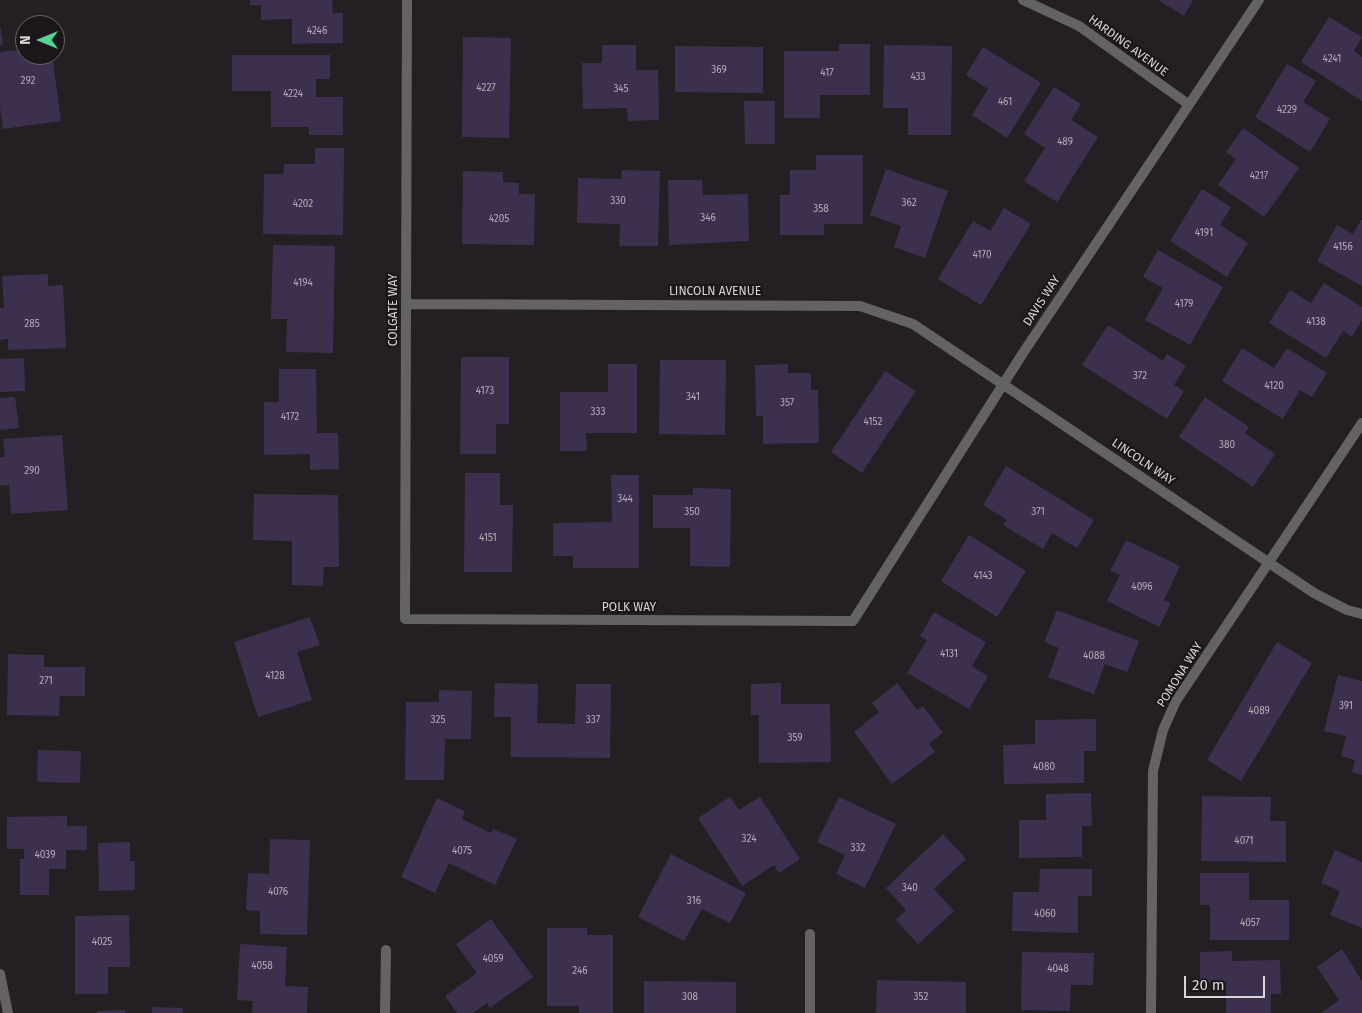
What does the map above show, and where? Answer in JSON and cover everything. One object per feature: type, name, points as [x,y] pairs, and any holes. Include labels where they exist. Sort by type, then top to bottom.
[{"type":"street","name":"COLGATE WAY","points":[[405,619],[408,0]]},
{"type":"street","name":"HARDING AVENUE","points":[[1024,0],[1079,26],[1188,104]]},
{"type":"street","name":"DAVIS WAY","points":[[853,621],[1003,384],[1259,0]]},
{"type":"street","name":"LINCOLN AVENUE","points":[[407,304],[860,306],[913,324],[1003,384]]},
{"type":"street","name":"LINCOLN WAY","points":[[1003,384],[1268,561]]},
{"type":"street","name":"POMONA WAY","points":[[1151,1013],[1153,771],[1162,730],[1176,701],[1362,422]]},
{"type":"street","points":[[1268,561],[1314,593],[1347,610],[1362,614]]},
{"type":"street","name":"POLK WAY","points":[[405,619],[853,621]]},
{"type":"street","points":[[810,934],[810,1013]]},
{"type":"street","points":[[385,1013],[386,950]]},
{"type":"street","points":[[0,974],[8,1013]]},
{"type":"building","points":[[250,0],[332,0],[333,13],[343,13],[343,43],[292,44],[292,19],[261,20],[261,5],[250,5]]},
{"type":"building","points":[[1158,0],[1193,0],[1184,16]]},
{"type":"building","points":[[1329,17],[1362,37],[1354,51],[1362,57],[1362,101],[1301,62]]},
{"type":"building","points":[[0,24],[3,44],[0,45]]},
{"type":"building","points":[[463,37],[511,38],[509,138],[462,137]]},
{"type":"building","points":[[839,44],[870,44],[870,95],[820,95],[820,118],[784,118],[784,51],[839,51]]},
{"type":"building","points":[[602,45],[636,45],[636,70],[658,70],[659,120],[628,121],[627,108],[583,109],[582,63],[602,63]]},
{"type":"building","points":[[884,45],[952,46],[951,135],[908,135],[908,108],[883,108]]},
{"type":"building","points":[[675,46],[763,47],[763,93],[675,92]]},
{"type":"building","points":[[983,47],[1041,83],[1007,138],[972,115],[988,89],[966,75]]},
{"type":"building","points":[[15,50],[15,65],[53,65],[61,121],[3,129],[0,107],[0,52]]},
{"type":"building","points":[[232,55],[330,55],[330,79],[316,79],[316,97],[343,97],[343,135],[309,135],[309,127],[271,127],[271,91],[232,91]]},
{"type":"building","points":[[1287,64],[1316,81],[1303,102],[1330,119],[1310,152],[1255,117]]},
{"type":"building","points":[[1054,87],[1081,104],[1071,120],[1098,137],[1057,202],[1024,181],[1045,148],[1024,134]]},
{"type":"building","points":[[744,101],[775,101],[775,144],[745,144]]},
{"type":"building","points":[[1243,128],[1299,168],[1264,217],[1218,185],[1236,159],[1226,152]]},
{"type":"building","points":[[315,148],[344,148],[343,235],[263,234],[264,174],[283,174],[284,164],[315,164]]},
{"type":"building","points":[[816,155],[863,155],[863,224],[824,224],[824,235],[780,235],[780,195],[790,195],[790,170],[816,170]]},
{"type":"building","points":[[886,169],[948,191],[925,258],[894,247],[901,226],[870,215]]},
{"type":"building","points":[[622,170],[660,171],[658,246],[619,246],[620,224],[577,223],[578,178],[621,179]]},
{"type":"building","points":[[463,171],[503,172],[503,182],[519,183],[519,194],[535,194],[534,245],[462,244]]},
{"type":"building","points":[[668,180],[702,180],[703,195],[748,194],[749,241],[669,245]]},
{"type":"building","points":[[1202,189],[1231,207],[1220,225],[1248,243],[1227,277],[1170,241]]},
{"type":"building","points":[[1004,208],[1031,224],[981,305],[938,279],[973,221],[990,231]]},
{"type":"building","points":[[1361,220],[1362,286],[1317,261],[1337,225],[1353,234]]},
{"type":"building","points":[[273,245],[335,246],[333,353],[286,352],[287,319],[271,319]]},
{"type":"building","points":[[1158,250],[1223,287],[1190,345],[1145,320],[1163,288],[1143,277]]},
{"type":"building","points":[[48,274],[48,286],[63,285],[66,348],[8,350],[8,339],[0,340],[0,308],[4,308],[2,276]]},
{"type":"building","points":[[1324,283],[1362,307],[1362,320],[1352,337],[1343,331],[1326,358],[1269,323],[1290,290],[1311,303]]},
{"type":"building","points":[[1108,325],[1163,361],[1167,354],[1186,366],[1174,385],[1184,391],[1167,419],[1082,365]]},
{"type":"building","points":[[1242,348],[1274,368],[1287,348],[1327,373],[1312,397],[1300,390],[1283,419],[1222,381]]},
{"type":"building","points":[[461,357],[509,357],[509,424],[496,424],[496,454],[460,454]]},
{"type":"building","points":[[24,358],[25,391],[0,392],[0,359]]},
{"type":"building","points":[[660,360],[726,360],[725,435],[659,434]]},
{"type":"building","points":[[608,364],[637,364],[637,433],[586,433],[587,451],[560,451],[560,392],[608,392]]},
{"type":"building","points":[[788,364],[788,373],[811,373],[811,390],[818,390],[819,443],[763,444],[763,416],[756,416],[755,365]]},
{"type":"building","points":[[279,369],[316,369],[317,433],[338,433],[339,469],[310,470],[310,454],[264,455],[264,402],[279,402]]},
{"type":"building","points":[[885,371],[916,391],[862,473],[831,452]]},
{"type":"building","points":[[15,397],[19,428],[0,430],[0,398]]},
{"type":"building","points":[[1205,397],[1249,427],[1245,433],[1275,454],[1253,487],[1179,437]]},
{"type":"building","points":[[62,435],[68,510],[11,514],[9,485],[0,486],[0,457],[5,457],[3,439]]},
{"type":"building","points":[[1006,466],[1094,520],[1077,548],[1052,533],[1043,549],[1003,525],[1007,520],[983,505]]},
{"type":"building","points":[[465,473],[500,473],[500,505],[513,505],[512,572],[464,572]]},
{"type":"building","points":[[611,475],[639,475],[639,568],[573,568],[573,556],[553,556],[553,523],[612,522]]},
{"type":"building","points":[[693,488],[731,489],[730,567],[690,566],[690,528],[653,528],[653,495],[693,495]]},
{"type":"building","points":[[254,494],[338,495],[339,567],[324,567],[323,586],[292,585],[292,541],[253,540]]},
{"type":"building","points":[[969,535],[1026,571],[997,617],[941,581]]},
{"type":"building","points":[[1126,540],[1180,566],[1164,600],[1171,603],[1159,627],[1107,601],[1120,575],[1110,571]]},
{"type":"building","points":[[1057,610],[1139,641],[1127,672],[1105,664],[1094,694],[1048,677],[1059,648],[1044,642]]},
{"type":"building","points":[[934,612],[986,642],[972,666],[988,676],[969,709],[907,673],[927,640],[920,636]]},
{"type":"building","points":[[310,617],[320,645],[297,652],[312,700],[258,717],[234,642]]},
{"type":"building","points":[[1277,642],[1312,663],[1241,781],[1207,760]]},
{"type":"building","points":[[8,654],[44,655],[44,667],[85,667],[85,696],[60,696],[59,716],[7,715]]},
{"type":"building","points":[[1338,675],[1362,681],[1362,775],[1352,772],[1355,760],[1341,756],[1346,736],[1324,731]]},
{"type":"building","points":[[495,683],[538,684],[537,723],[575,724],[576,684],[611,684],[610,758],[511,757],[511,717],[494,717]]},
{"type":"building","points":[[781,683],[781,704],[830,704],[831,762],[759,763],[759,715],[751,715],[751,684]]},
{"type":"building","points":[[897,683],[917,710],[923,706],[943,733],[929,743],[935,752],[892,784],[854,732],[879,712],[872,703]]},
{"type":"building","points":[[439,690],[472,691],[471,739],[445,739],[444,780],[405,780],[406,702],[439,702]]},
{"type":"building","points":[[1096,719],[1096,751],[1084,751],[1084,783],[1004,784],[1003,745],[1035,744],[1035,720]]},
{"type":"building","points":[[38,750],[81,751],[80,783],[37,782]]},
{"type":"building","points":[[1091,793],[1092,826],[1082,826],[1082,857],[1019,858],[1019,820],[1046,820],[1046,794]]},
{"type":"building","points":[[1202,796],[1271,797],[1270,821],[1286,821],[1286,862],[1201,861]]},
{"type":"building","points":[[730,797],[739,810],[760,797],[800,859],[779,873],[774,865],[742,886],[698,818]]},
{"type":"building","points":[[839,797],[896,824],[865,888],[836,874],[845,855],[817,842]]},
{"type":"building","points":[[437,798],[465,811],[462,819],[491,833],[493,829],[517,839],[495,885],[449,863],[435,893],[401,877]]},
{"type":"building","points":[[67,816],[67,826],[87,826],[87,850],[66,850],[66,869],[49,869],[49,895],[20,895],[20,859],[24,859],[24,849],[7,849],[7,817]]},
{"type":"building","points":[[943,834],[966,859],[934,889],[954,911],[918,944],[896,920],[906,910],[886,888]]},
{"type":"building","points":[[270,839],[310,840],[307,935],[260,934],[260,911],[246,910],[248,873],[269,874]]},
{"type":"building","points":[[130,842],[130,861],[135,861],[135,890],[99,891],[98,843]]},
{"type":"building","points":[[1335,850],[1362,862],[1362,928],[1330,915],[1340,891],[1321,883]]},
{"type":"building","points":[[671,854],[746,893],[730,923],[702,909],[684,941],[638,917]]},
{"type":"building","points":[[1040,869],[1092,869],[1092,896],[1078,896],[1078,933],[1012,931],[1013,892],[1039,892]]},
{"type":"building","points":[[1200,873],[1249,873],[1249,900],[1289,900],[1289,940],[1210,940],[1210,905],[1200,905]]},
{"type":"building","points":[[129,915],[130,967],[108,967],[108,994],[75,994],[75,916]]},
{"type":"building","points":[[491,919],[533,977],[490,1008],[487,1003],[473,1013],[457,1013],[445,996],[477,973],[456,944]]},
{"type":"building","points":[[547,928],[587,928],[587,935],[613,935],[613,1013],[579,1013],[579,1006],[547,1006]]},
{"type":"building","points":[[240,944],[287,947],[285,986],[308,987],[307,1013],[252,1013],[253,1001],[237,1000]]},
{"type":"building","points":[[1342,949],[1362,981],[1362,1013],[1321,1013],[1339,1000],[1317,967]]},
{"type":"building","points":[[1232,951],[1232,961],[1280,960],[1281,994],[1271,994],[1271,1013],[1226,1013],[1226,982],[1200,982],[1200,952]]},
{"type":"building","points":[[1022,952],[1094,953],[1093,985],[1071,985],[1070,1011],[1021,1010]]},
{"type":"building","points":[[877,980],[966,982],[966,1013],[876,1013]]},
{"type":"building","points":[[644,981],[736,982],[736,1013],[644,1013]]},
{"type":"building","points":[[152,1007],[183,1008],[183,1013],[152,1013]]},
{"type":"building","points":[[125,1010],[125,1013],[97,1013],[97,1011]]}]
